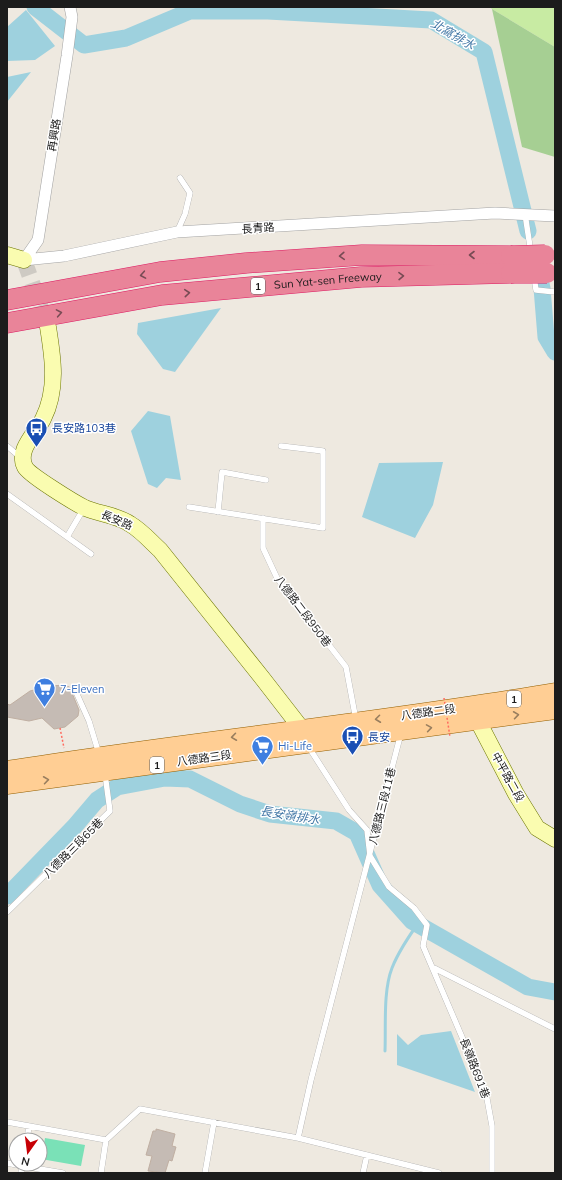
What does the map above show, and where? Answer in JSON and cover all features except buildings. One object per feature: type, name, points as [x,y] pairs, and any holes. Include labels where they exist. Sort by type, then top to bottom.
[{"type":"highway","name":"Sun Yat-sen Freeway","points":[[7,300],[160,272],[246,263],[362,255],[511,265]]},
{"type":"highway","name":"Sun Yat-sen Freeway","points":[[7,323],[162,295],[360,277],[511,265],[545,264]]},
{"type":"main road","name":"八德路二段","points":[[475,714],[555,692]]},
{"type":"main road","name":"八德路二段","points":[[304,736],[475,714],[555,710]]},
{"type":"main road","name":"八德路二段","points":[[304,736],[356,721],[402,724]]},
{"type":"main road","name":"八德路三段","points":[[7,785],[103,764],[304,736]]},
{"type":"main road","name":"八德路三段","points":[[7,770],[66,761],[103,764]]},
{"type":"street","name":"再興路","points":[[24,260],[38,240],[67,56],[71,12]]},
{"type":"street","name":"長青路","points":[[24,260],[64,256],[176,232],[495,213],[525,214]]},
{"type":"street","points":[[525,214],[555,216]]},
{"type":"street","points":[[7,255],[24,260]]},
{"type":"street","points":[[22,458],[24,450],[43,420],[50,404],[54,366],[48,327]]},
{"type":"street","name":"長安路","points":[[22,458],[25,469],[84,508],[129,523],[145,535],[164,556],[304,736]]},
{"type":"street","name":"中平路二段","points":[[475,714],[516,794],[537,828],[555,839]]},
{"type":"lane","points":[[176,232],[185,214],[190,193],[180,178]]},
{"type":"lane","points":[[525,214],[545,264],[536,290],[555,292]]},
{"type":"lane","points":[[7,446],[22,458]]},
{"type":"lane","points":[[189,507],[323,528],[322,451],[281,446]]},
{"type":"lane","points":[[218,512],[222,472],[266,480]]},
{"type":"lane","points":[[7,494],[91,554]]},
{"type":"lane","points":[[67,537],[84,508]]},
{"type":"lane","name":"八德路二段950巷","points":[[263,518],[263,548],[277,578],[346,667],[356,721]]},
{"type":"lane","name":"八德路三段65巷","points":[[7,912],[110,811],[103,764],[89,722],[76,692]]},
{"type":"lane","name":"八德路三段11巷","points":[[402,724],[370,856],[388,887],[414,908],[427,924],[423,946],[434,968]]},
{"type":"lane","points":[[298,1138],[311,1080],[370,856],[366,830],[349,810],[304,736]]},
{"type":"lane","points":[[434,968],[555,1029]]},
{"type":"lane","name":"長嶺路691巷","points":[[434,968],[486,1093],[492,1126],[492,1173]]},
{"type":"lane","points":[[100,1173],[106,1140],[140,1109],[298,1138],[439,1173]]},
{"type":"lane","points":[[7,1122],[106,1140]]},
{"type":"lane","points":[[205,1173],[214,1122]]},
{"type":"lane","points":[[28,1132],[29,1126]]},
{"type":"lane","points":[[363,1173],[367,1155]]},
{"type":"lane","points":[[48,1170],[63,1173]]},
{"type":"path","points":[[444,698],[450,737]]},
{"type":"path","points":[[60,728],[66,761]]},
{"type":"green space","points":[[489,7],[555,7],[555,47],[492,9]]},
{"type":"green space","points":[[492,9],[555,47],[555,157],[522,147]]},
{"type":"green space","points":[[48,1139],[85,1145],[81,1166],[48,1160]]},
{"type":"water","points":[[26,10],[55,46],[35,60],[7,61],[7,27]]},
{"type":"water","points":[[31,72],[7,102],[7,77]]},
{"type":"water","points":[[221,308],[175,372],[163,369],[137,334],[138,323]]},
{"type":"water","points":[[148,411],[170,416],[181,480],[166,478],[157,488],[148,484],[131,431]]},
{"type":"water","points":[[443,462],[433,505],[415,538],[362,517],[379,463]]},
{"type":"water","points":[[451,1031],[475,1092],[397,1065],[397,1034],[408,1045],[421,1035]]},
{"type":"waterway","name":"北窩排水","points":[[35,7],[84,45],[126,38],[190,11],[268,11],[431,20],[484,52],[528,231]]},
{"type":"waterway","name":"北窩排水","points":[[535,260],[542,288],[546,337],[555,352]]},
{"type":"waterway","name":"長安嶺排水","points":[[7,896],[74,827],[97,800],[117,787],[165,778],[190,779],[240,804],[270,814],[336,821],[357,833],[380,885],[412,921],[528,987],[555,992]]},
{"type":"waterway","points":[[385,1051],[386,998],[389,977],[402,948],[422,918]]},
{"type":"tunnel","points":[[24,260],[48,327]]},
{"type":"place","name":"長安路103巷","points":[[36,448]]},
{"type":"place","name":"7-Eleven","points":[[44,708]]},
{"type":"place","name":"長安","points":[[353,756]]},
{"type":"place","name":"Hi-Life","points":[[263,766]]}]
